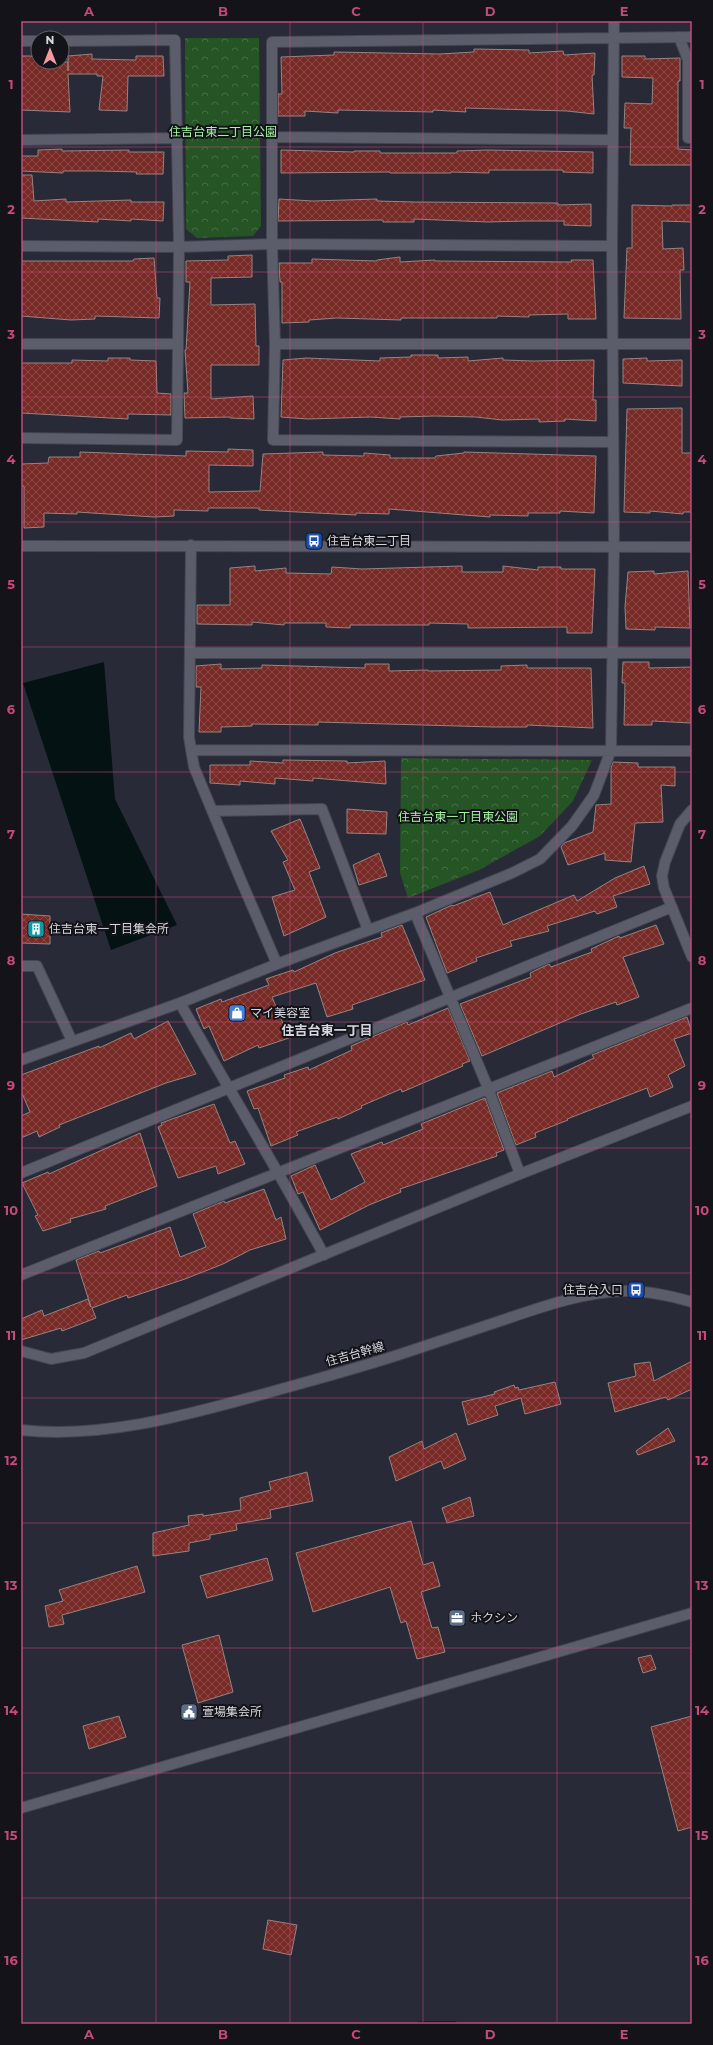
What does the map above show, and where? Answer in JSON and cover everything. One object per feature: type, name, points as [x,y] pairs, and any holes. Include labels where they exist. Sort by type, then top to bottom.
[{"type":"street","points":[[21,1060],[180,1004],[277,964],[415,913],[512,873],[540,859],[572,826],[594,795],[610,750],[614,547],[612,246],[614,21]]},
{"type":"street","points":[[679,37],[688,60],[688,138],[692,138]]},
{"type":"street","points":[[613,442],[272,440],[275,344],[272,244],[272,42],[692,37]]},
{"type":"street","points":[[21,438],[177,440],[179,247],[175,40],[70,41]]},
{"type":"street","points":[[272,137],[613,140]]},
{"type":"street","points":[[21,140],[178,138]]},
{"type":"street","points":[[21,246],[179,247],[272,244],[612,246]]},
{"type":"street","points":[[21,344],[178,344]]},
{"type":"street","points":[[275,344],[692,344]]},
{"type":"street","points":[[191,545],[189,737],[194,767],[277,964]]},
{"type":"street","points":[[21,546],[191,545],[692,548]]},
{"type":"street","points":[[190,653],[692,653]]},
{"type":"street","points":[[192,750],[692,751]]},
{"type":"street","points":[[212,811],[322,809],[368,930]]},
{"type":"street","points":[[692,810],[680,824],[665,862],[662,876],[664,888],[692,957]]},
{"type":"street","points":[[21,1173],[672,907]]},
{"type":"street","points":[[415,913],[488,1088],[520,1174]]},
{"type":"street","points":[[21,966],[38,966],[72,1041]]},
{"type":"street","points":[[180,1004],[228,1089],[280,1173],[324,1255]]},
{"type":"street","points":[[21,1275],[692,1008]]},
{"type":"street","points":[[21,1351],[51,1359],[84,1352],[520,1174],[692,1106]]},
{"type":"street","name":"住吉台幹線","points":[[21,1430],[48,1433],[110,1429],[177,1416],[371,1364],[524,1313],[561,1302],[594,1295],[627,1291],[664,1294],[692,1302]]},
{"type":"street","points":[[21,1808],[692,1613]]},
{"type":"green space","name":"住吉台東二丁目公園","points":[[185,38],[259,38],[261,226],[253,236],[197,238],[186,229]]},
{"type":"green space","name":"住吉台東一丁目東公園","points":[[401,758],[592,760],[573,801],[540,836],[479,870],[408,898],[400,873]]},
{"type":"shaded area","points":[[104,662],[115,799],[177,925],[111,950],[23,683]]},
{"type":"building","points":[[474,49],[529,50],[529,53],[563,51],[564,55],[595,53],[594,75],[592,75],[594,114],[567,111],[465,108],[466,112],[433,110],[433,112],[338,110],[338,113],[305,111],[305,116],[278,116],[278,94],[282,94],[281,57],[334,55],[334,52],[440,54],[474,52]]},
{"type":"building","points":[[92,54],[92,59],[136,60],[136,56],[163,56],[164,76],[128,76],[127,111],[99,110],[103,76],[97,76],[97,74],[68,74],[70,112],[21,110],[21,56],[30,56],[30,70],[70,70],[70,56]]},
{"type":"building","points":[[622,56],[645,56],[645,59],[680,58],[680,81],[678,81],[678,149],[692,150],[692,165],[630,165],[631,128],[624,128],[625,103],[652,104],[653,78],[622,77]]},
{"type":"building","points":[[62,149],[62,151],[129,150],[129,152],[164,152],[163,174],[136,174],[137,172],[99,171],[63,171],[63,173],[21,171],[21,156],[38,156],[38,150]]},
{"type":"building","points":[[281,150],[354,152],[380,151],[380,153],[457,153],[457,151],[487,150],[593,152],[593,173],[563,172],[563,170],[489,170],[489,173],[281,173]]},
{"type":"building","points":[[21,175],[32,175],[34,201],[66,199],[66,202],[131,200],[131,202],[164,202],[163,221],[98,219],[98,222],[21,218]]},
{"type":"building","points":[[279,199],[313,201],[377,199],[377,201],[414,202],[558,203],[558,205],[591,204],[591,226],[564,225],[564,221],[488,222],[414,219],[414,222],[383,222],[383,220],[278,221]]},
{"type":"building","points":[[632,205],[692,205],[692,222],[662,221],[663,249],[683,248],[684,270],[680,270],[681,319],[624,318],[627,248],[632,248]]},
{"type":"building","points":[[252,255],[252,277],[211,278],[211,305],[255,304],[256,346],[259,346],[259,365],[211,365],[211,399],[253,396],[254,419],[230,417],[185,418],[184,393],[188,393],[185,350],[190,282],[186,282],[186,261],[228,260],[228,256]]},
{"type":"building","points":[[400,257],[400,262],[435,260],[572,262],[571,260],[593,260],[596,319],[568,319],[568,314],[529,315],[529,317],[497,316],[497,318],[401,318],[401,320],[337,318],[309,320],[309,322],[282,323],[282,282],[280,282],[279,263],[312,263],[312,259],[377,261]]},
{"type":"building","points":[[154,258],[157,298],[160,298],[159,318],[95,316],[95,319],[71,320],[21,316],[21,261],[133,261],[134,259]]},
{"type":"building","points":[[411,355],[438,355],[438,358],[468,357],[468,361],[503,358],[503,360],[533,361],[594,360],[593,400],[596,400],[596,421],[565,419],[565,421],[539,422],[539,419],[502,420],[476,417],[435,416],[400,417],[400,419],[371,417],[308,419],[281,417],[283,360],[306,358],[380,361],[380,358],[411,357]]},
{"type":"building","points":[[108,358],[130,358],[130,360],[156,361],[157,393],[171,394],[171,415],[128,414],[128,419],[21,413],[21,363],[72,363],[72,360],[108,361]]},
{"type":"building","points":[[647,358],[647,361],[682,360],[682,386],[623,383],[623,359]]},
{"type":"building","points":[[682,408],[682,453],[692,453],[692,512],[683,512],[683,514],[650,511],[650,513],[624,512],[627,409]]},
{"type":"building","points":[[228,449],[253,450],[253,466],[209,465],[209,492],[260,491],[263,454],[323,452],[323,455],[364,456],[364,453],[390,455],[390,458],[435,458],[436,456],[464,452],[596,456],[594,513],[560,511],[560,513],[528,513],[528,516],[490,515],[490,517],[389,509],[389,514],[356,513],[356,515],[259,510],[259,508],[208,508],[208,511],[174,510],[174,516],[154,517],[77,512],[77,514],[44,513],[44,527],[24,528],[24,486],[21,486],[21,464],[48,463],[49,457],[80,457],[80,452],[186,456],[186,451],[228,452]]},
{"type":"building","points":[[255,566],[255,571],[286,568],[286,573],[331,574],[332,567],[362,569],[462,566],[462,572],[503,572],[503,566],[538,570],[538,567],[595,569],[592,633],[567,633],[567,627],[468,628],[468,624],[429,623],[429,625],[350,625],[350,628],[326,627],[326,623],[284,623],[284,625],[252,622],[252,625],[197,624],[197,605],[230,605],[230,568]]},
{"type":"building","points":[[654,571],[654,574],[688,571],[690,628],[655,627],[655,630],[626,629],[625,607],[628,572]]},
{"type":"building","points":[[623,662],[649,662],[649,668],[692,667],[691,723],[652,721],[652,725],[624,725],[625,683],[622,683]]},
{"type":"building","points":[[221,664],[221,669],[262,668],[262,665],[365,668],[365,664],[389,664],[389,671],[501,670],[501,666],[527,665],[527,668],[591,668],[593,728],[527,725],[527,727],[493,727],[318,722],[318,725],[252,724],[252,726],[221,727],[221,732],[199,732],[201,687],[196,687],[196,666]]},
{"type":"building","points":[[283,760],[347,761],[347,763],[385,761],[386,784],[313,778],[313,781],[275,778],[275,784],[240,781],[240,785],[210,783],[210,765],[250,765],[250,761],[283,763]]},
{"type":"building","points":[[613,762],[638,763],[638,767],[675,767],[675,786],[661,785],[663,822],[635,823],[631,862],[605,860],[605,853],[568,865],[561,847],[564,843],[593,832],[596,805],[611,804],[611,768]]},
{"type":"building","points":[[347,809],[387,812],[386,834],[347,833]]},
{"type":"building","points":[[300,819],[320,868],[309,872],[326,917],[284,936],[272,897],[295,890],[283,862],[288,860],[271,831]]},
{"type":"building","points":[[379,853],[387,876],[359,885],[353,865]]},
{"type":"building","points":[[644,866],[650,884],[613,896],[617,907],[597,914],[595,911],[547,926],[549,931],[510,941],[512,946],[476,958],[477,961],[447,973],[426,917],[452,905],[453,906],[490,892],[503,925],[574,895],[577,901],[615,878]]},
{"type":"building","name":"住吉台東一丁目集会所","points":[[21,914],[50,916],[50,944],[21,943]]},
{"type":"building","points":[[402,925],[425,980],[352,1005],[353,1009],[327,1017],[316,983],[272,997],[289,1038],[259,1048],[258,1045],[224,1061],[209,1026],[204,1029],[196,1009],[221,999],[222,1002],[269,985],[266,979],[293,970],[294,972],[335,953],[382,937],[381,933]]},
{"type":"building","points":[[656,925],[664,944],[623,957],[639,997],[617,1005],[616,1002],[581,1014],[482,1056],[460,1004],[531,977],[530,973],[549,964],[551,967],[592,952],[591,949],[619,936],[620,938]]},
{"type":"building","points":[[448,1008],[470,1061],[462,1064],[463,1066],[402,1092],[401,1089],[361,1106],[362,1108],[338,1119],[337,1117],[296,1132],[298,1135],[271,1146],[258,1108],[254,1109],[247,1091],[285,1078],[284,1075],[308,1067],[309,1070],[352,1050],[351,1046],[407,1022],[408,1025]]},
{"type":"building","points":[[687,1017],[692,1033],[674,1039],[685,1066],[668,1075],[673,1087],[650,1097],[647,1088],[567,1119],[568,1120],[535,1133],[536,1137],[516,1145],[497,1093],[552,1071],[554,1077],[594,1058],[592,1055]]},
{"type":"building","points":[[168,1021],[196,1074],[166,1083],[59,1125],[60,1127],[39,1137],[37,1131],[21,1138],[21,1116],[30,1112],[21,1091],[21,1075],[99,1046],[99,1048],[131,1033],[134,1039]]},
{"type":"building","points":[[485,1098],[504,1150],[496,1153],[497,1156],[400,1189],[401,1192],[369,1205],[320,1230],[303,1192],[298,1194],[291,1176],[315,1165],[331,1200],[365,1182],[351,1154],[382,1142],[383,1145],[423,1129],[421,1124]]},
{"type":"building","points":[[214,1104],[230,1143],[235,1141],[245,1164],[218,1174],[216,1166],[178,1178],[158,1127],[162,1125],[161,1123]]},
{"type":"building","points":[[140,1133],[157,1186],[105,1206],[106,1209],[70,1219],[71,1222],[43,1231],[35,1216],[38,1215],[22,1183],[48,1172],[49,1174]]},
{"type":"building","points":[[264,1189],[276,1220],[281,1217],[286,1239],[250,1250],[223,1264],[185,1279],[128,1298],[127,1295],[92,1308],[96,1318],[62,1331],[61,1328],[21,1340],[21,1319],[42,1310],[44,1316],[88,1299],[91,1307],[76,1260],[99,1251],[100,1253],[170,1227],[180,1257],[206,1247],[193,1214],[224,1201],[225,1203]]},
{"type":"building","points":[[692,1361],[692,1389],[668,1400],[666,1397],[615,1412],[608,1383],[636,1376],[634,1364],[650,1362],[654,1381]]},
{"type":"building","points":[[555,1382],[561,1404],[525,1414],[521,1398],[495,1406],[498,1415],[468,1425],[462,1402],[495,1394],[494,1392],[514,1385],[515,1388],[518,1387],[519,1390]]},
{"type":"building","points":[[668,1428],[675,1441],[638,1455],[636,1451]]},
{"type":"building","points":[[456,1433],[466,1459],[444,1469],[441,1461],[396,1481],[389,1457],[422,1441],[424,1449]]},
{"type":"building","points":[[307,1472],[313,1501],[270,1510],[271,1518],[236,1524],[237,1530],[210,1535],[210,1539],[189,1543],[189,1551],[153,1556],[153,1533],[189,1525],[188,1516],[203,1514],[203,1516],[241,1510],[240,1498],[271,1490],[269,1482]]},
{"type":"building","points":[[470,1497],[474,1516],[447,1523],[442,1508]]},
{"type":"building","points":[[411,1521],[423,1565],[433,1562],[440,1586],[421,1592],[432,1628],[438,1627],[445,1652],[417,1659],[406,1621],[401,1623],[390,1587],[313,1612],[296,1553]]},
{"type":"building","points":[[267,1558],[273,1580],[207,1598],[200,1576]]},
{"type":"building","points":[[137,1566],[145,1592],[62,1615],[64,1624],[49,1627],[45,1606],[63,1601],[59,1590]]},
{"type":"building","points":[[219,1635],[233,1692],[198,1703],[182,1645]]},
{"type":"building","points":[[651,1655],[656,1669],[643,1673],[638,1658]]},
{"type":"building","points":[[119,1716],[126,1737],[89,1749],[83,1726]]},
{"type":"building","points":[[692,1716],[692,1827],[678,1831],[651,1727]]},
{"type":"building","points":[[268,1920],[297,1925],[291,1955],[263,1949]]},
{"type":"waterway","points":[[420,2024],[455,2024]]},
{"type":"place","name":"住吉台東二丁目","points":[[314,541]]},
{"type":"place","name":"住吉台東一丁目集会所","points":[[36,929]]},
{"type":"place","name":"マイ美容室","points":[[237,1013]]},
{"type":"place","name":"住吉台入口","points":[[636,1290]]},
{"type":"place","name":"ホクシン","points":[[457,1618]]},
{"type":"place","name":"萱場集会所","points":[[189,1712]]},
{"type":"district","name":"住吉台東一丁目","points":[[327,1030]]}]
